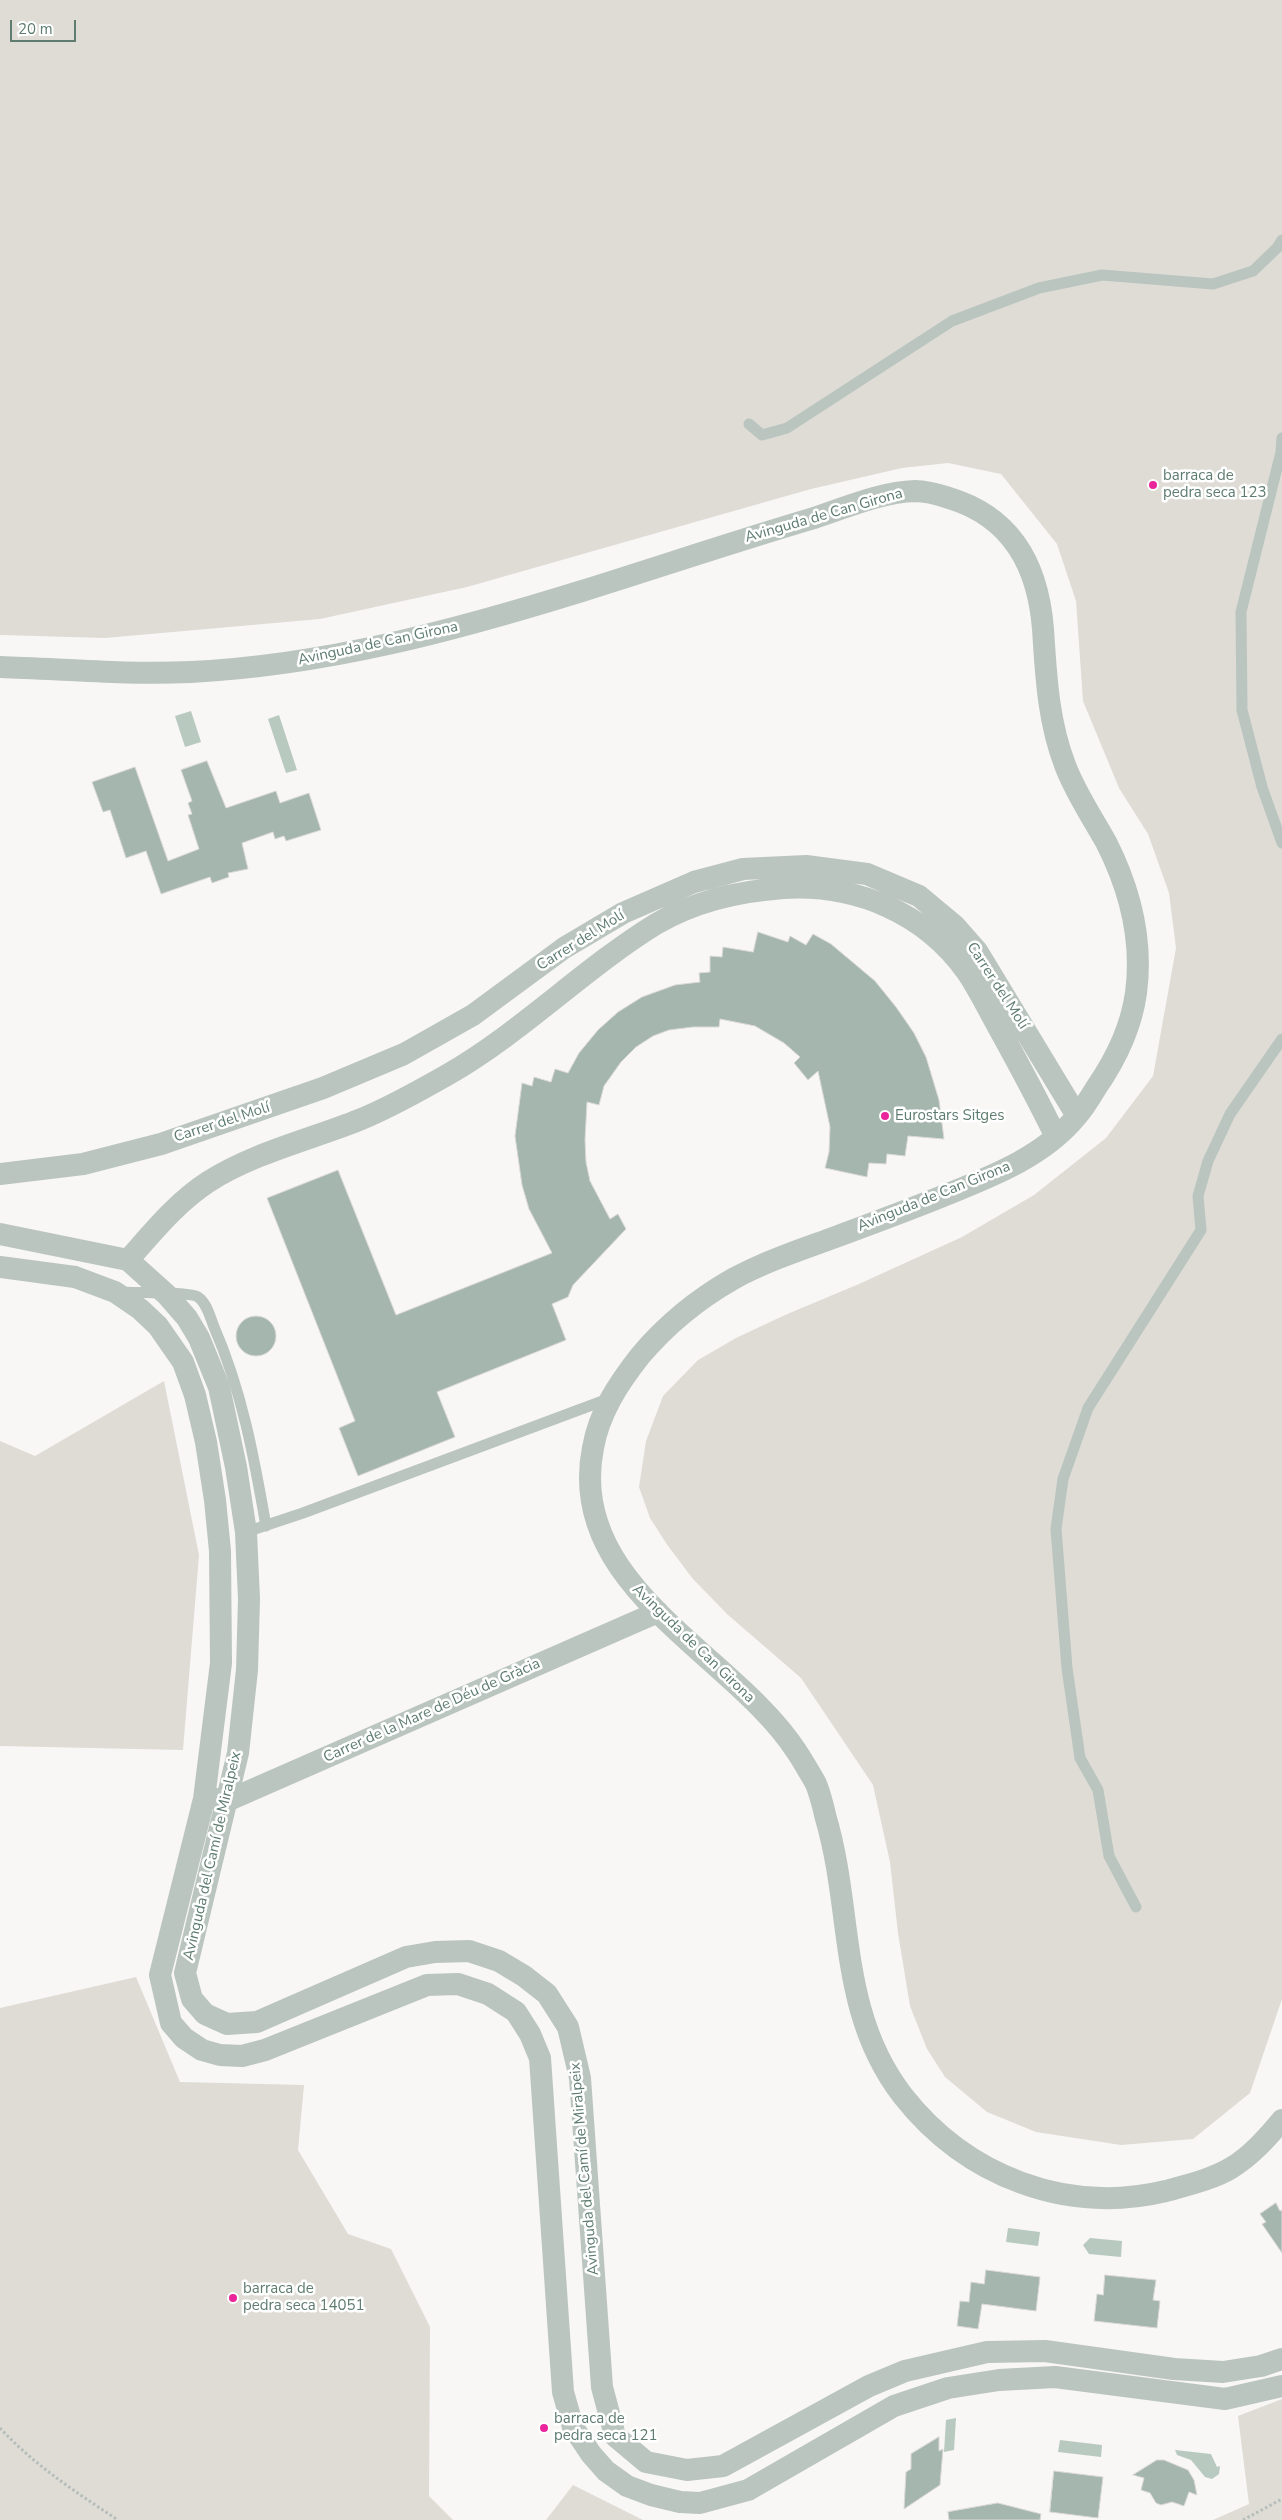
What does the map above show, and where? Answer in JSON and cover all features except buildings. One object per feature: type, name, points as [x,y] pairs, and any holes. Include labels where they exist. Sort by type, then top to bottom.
[{"type":"street","name":"Avinguda de Can Girona","points":[[0,667],[182,673],[270,665],[352,653],[442,632],[892,494],[922,492],[960,501],[976,509],[1008,533],[1019,548],[1035,579],[1040,599],[1048,697],[1056,737],[1070,778],[1118,867],[1134,915],[1138,962],[1136,996],[1122,1043],[1111,1066],[1077,1116],[1056,1137],[990,1177],[770,1261],[730,1281],[691,1306],[646,1349],[609,1399],[595,1437],[591,1456],[590,1484],[594,1510],[605,1542],[616,1563],[632,1584],[658,1612],[782,1730],[816,1784],[834,1845],[847,1949],[862,2021],[879,2060],[903,2095],[928,2123],[957,2148],[997,2172],[1047,2193],[1118,2198],[1166,2191],[1228,2170],[1264,2142],[1282,2120]]},
{"type":"street","name":"Carrer del Molí","points":[[0,1174],[83,1164],[161,1144],[274,1106],[332,1084],[404,1054],[473,1015],[564,948],[624,913],[694,882],[743,869],[806,866],[867,874],[920,896],[955,926],[977,951],[1077,1116]]},
{"type":"street","name":"Carrer del Molí","points":[[128,1260],[178,1205],[207,1183],[230,1169],[362,1119],[457,1069],[500,1041],[657,924],[725,896],[766,889],[802,887],[834,890],[869,898],[911,918],[938,938],[967,973],[1026,1077],[1056,1137]]},
{"type":"street","points":[[0,1234],[128,1260]]},
{"type":"street","name":"Avinguda del Camí de Miralpeix","points":[[128,1260],[167,1295],[187,1318],[199,1338],[219,1387],[236,1467],[256,1529],[248,1599],[247,1670],[238,1753],[229,1800],[185,1973],[192,2000],[205,2014],[226,2024],[257,2022],[406,1956],[469,1951],[499,1961],[524,1976],[547,1994],[568,2027],[580,2078],[602,2387],[616,2436],[646,2462],[688,2470],[723,2466],[869,2386],[905,2371],[987,2352],[1046,2351],[1174,2369],[1223,2372],[1260,2366],[1282,2359]]},
{"type":"street","name":"Avinguda del Camí de Miralpeix","points":[[0,1267],[75,1277],[115,1292],[140,1309],[158,1326],[183,1362],[195,1395],[206,1442],[216,1508],[222,1608],[221,1664],[204,1799],[160,1975],[171,2023],[184,2038],[202,2050],[220,2055],[242,2056],[265,2050],[427,1985],[458,1984],[488,1994],[516,2012],[530,2034],[540,2058],[564,2392],[573,2427],[591,2454],[606,2471],[627,2486],[651,2495],[694,2503],[748,2490],[894,2406],[948,2388],[999,2380],[1055,2378],[1225,2399],[1282,2386]]},
{"type":"street","name":"Carrer de la Mare de Déu de Gràcia","points":[[204,1799],[229,1800],[658,1612]]},
{"type":"lane","points":[[749,424],[762,435],[787,428],[952,321],[1039,288],[1102,275],[1213,284],[1253,271],[1277,248],[1282,240]]},
{"type":"lane","points":[[1282,438],[1281,452],[1241,612],[1242,710],[1262,788],[1282,843]]},
{"type":"lane","points":[[1136,1907],[1109,1856],[1098,1790],[1080,1758],[1075,1733],[1067,1668],[1056,1529],[1063,1479],[1088,1408],[1200,1230],[1198,1196],[1208,1161],[1230,1114],[1282,1039]]},
{"type":"lane","points":[[115,1292],[167,1295],[185,1293],[197,1296],[204,1302],[227,1359],[246,1419],[256,1529],[609,1399]]},
{"type":"path","points":[[0,2428],[14,2444],[74,2491],[118,2520]]},
{"type":"path","points":[[1243,2520],[1282,2499]]},
{"type":"shaded area","points":[[0,0],[1282,0],[1282,1999],[1250,2093],[1193,2139],[1121,2145],[1036,2132],[987,2112],[945,2077],[927,2049],[910,2006],[898,1933],[890,1862],[873,1785],[801,1678],[727,1614],[693,1579],[650,1518],[639,1487],[646,1441],[663,1396],[698,1360],[736,1338],[785,1315],[962,1237],[1034,1195],[1106,1138],[1153,1076],[1176,948],[1169,893],[1148,834],[1119,788],[1083,701],[1076,601],[1057,544],[1001,474],[948,463],[902,468],[811,489],[467,587],[320,619],[105,638],[0,635]]},
{"type":"shaded area","points":[[191,711],[201,742],[185,747],[175,716]]},
{"type":"shaded area","points":[[279,715],[297,770],[286,773],[268,719]]},
{"type":"shaded area","points":[[164,1381],[199,1555],[183,1750],[0,1746],[0,1441],[35,1456]]},
{"type":"shaded area","points":[[136,1977],[180,2082],[304,2085],[298,2150],[348,2234],[391,2249],[430,2327],[429,2496],[453,2520],[0,2520],[0,2008]]},
{"type":"shaded area","points":[[1008,2228],[1040,2232],[1038,2246],[1006,2242]]},
{"type":"shaded area","points":[[1090,2238],[1122,2241],[1121,2257],[1089,2254],[1083,2245]]},
{"type":"shaded area","points":[[1282,2399],[1282,2520],[1213,2520],[1249,2504],[1238,2416]]},
{"type":"shaded area","points":[[956,2418],[954,2450],[944,2452],[946,2420]]},
{"type":"shaded area","points":[[1060,2440],[1102,2445],[1101,2457],[1058,2452]]},
{"type":"shaded area","points":[[1175,2450],[1211,2454],[1217,2467],[1220,2466],[1219,2474],[1212,2479],[1205,2477],[1191,2460],[1177,2455]]},
{"type":"shaded area","points":[[573,2485],[643,2520],[546,2520]]},
{"type":"place","name":"barraca de pedra seca 123","points":[[1153,485]]},
{"type":"place","name":"Eurostars Sitges","points":[[885,1116]]},
{"type":"place","name":"barraca de pedra seca 14051","points":[[233,2298]]},
{"type":"place","name":"barraca de pedra seca 121","points":[[544,2428]]}]
